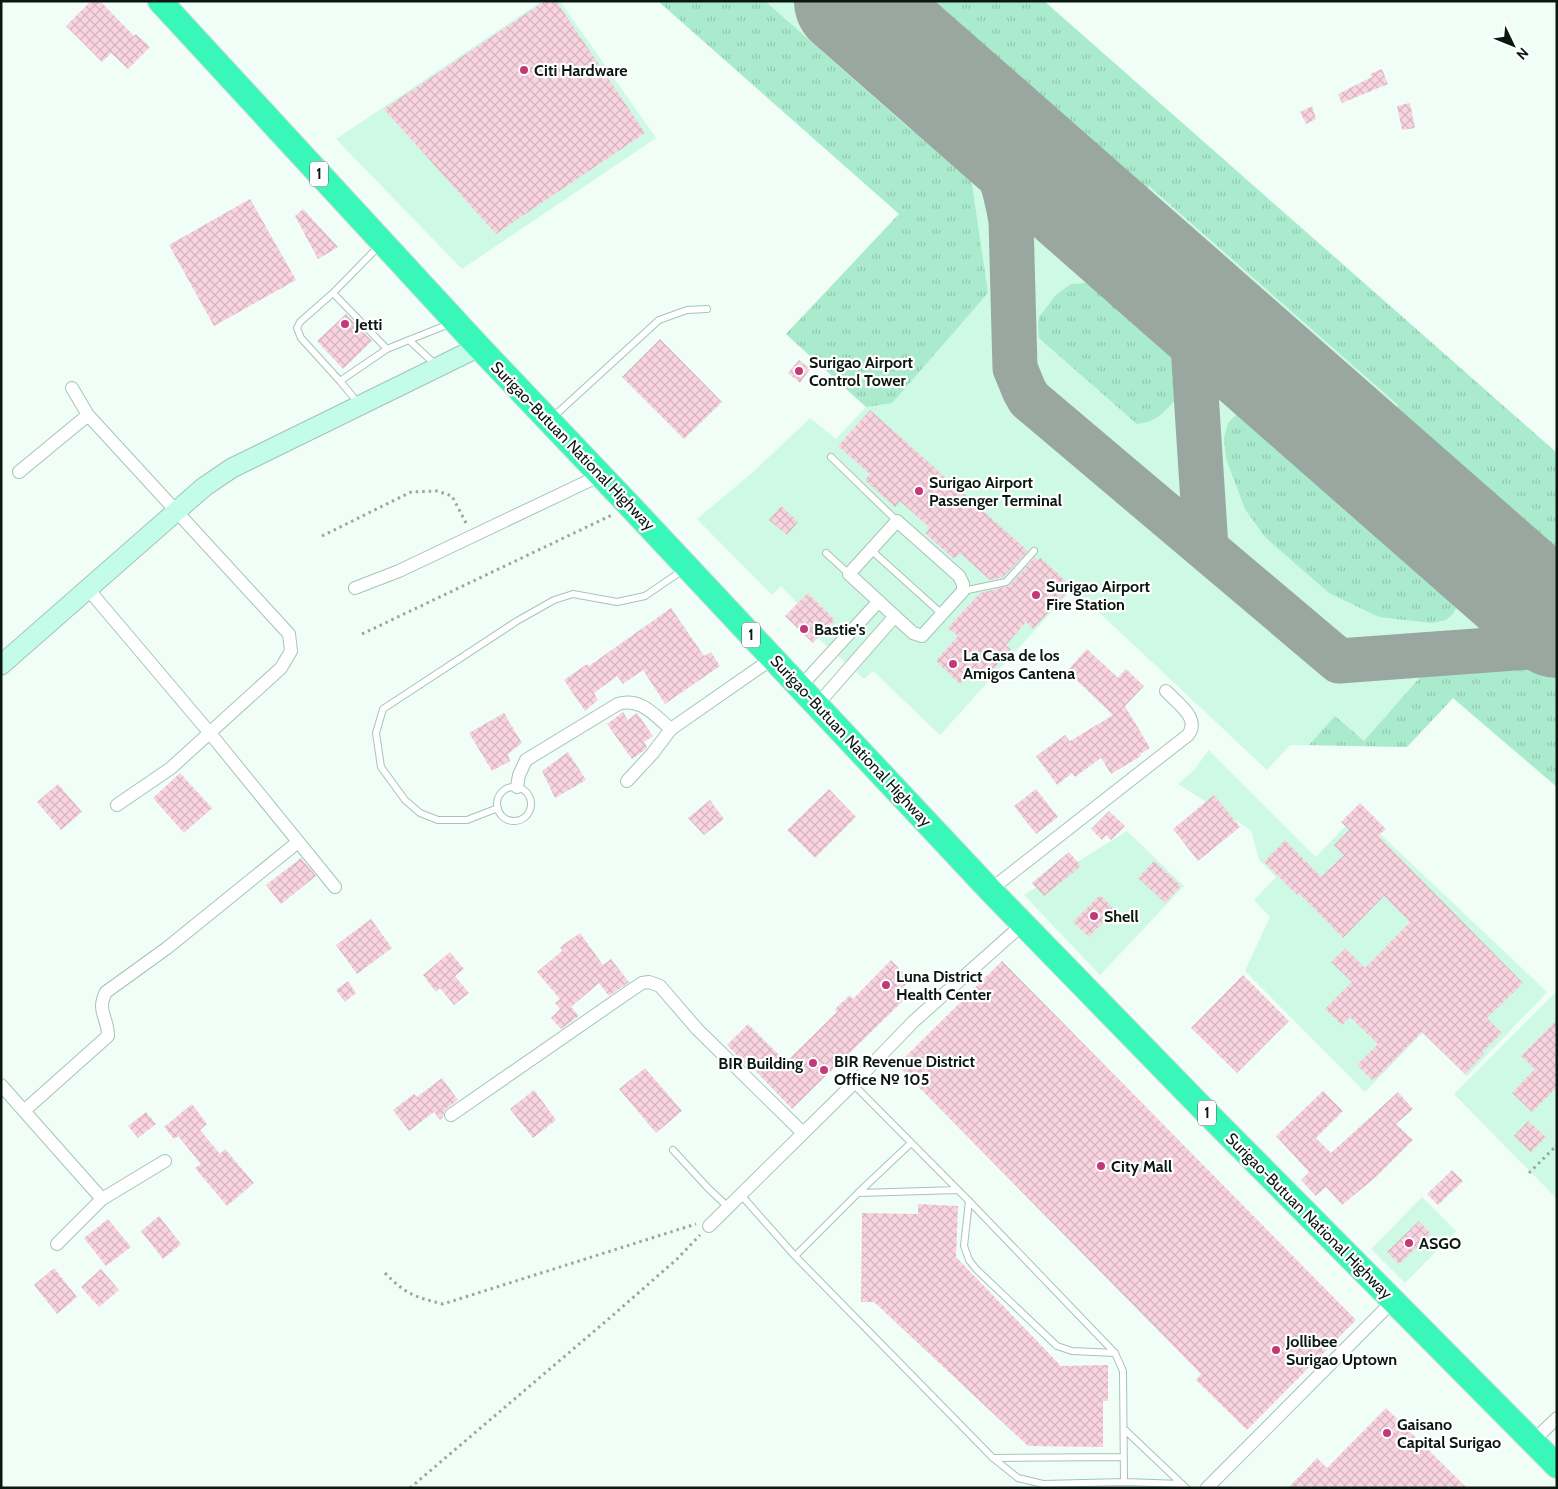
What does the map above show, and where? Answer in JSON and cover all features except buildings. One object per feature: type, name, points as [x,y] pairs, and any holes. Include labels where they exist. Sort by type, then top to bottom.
[{"type":"highway","name":"Surigao-Butuan National Highway","points":[[160,1],[479,347],[990,890],[1557,1466]]},
{"type":"street","points":[[1,665],[176,511],[232,468],[479,347]]},
{"type":"street","points":[[72,388],[88,415],[289,634],[291,652],[281,668],[171,768],[117,805]]},
{"type":"street","points":[[19,472],[88,415]]},
{"type":"street","points":[[355,588],[474,537],[601,475]]},
{"type":"street","points":[[897,521],[959,576],[963,584],[963,591],[922,636],[913,634],[849,574],[897,521]]},
{"type":"street","points":[[88,590],[209,732],[335,887]]},
{"type":"street","points":[[800,687],[879,601]]},
{"type":"street","points":[[817,705],[895,616]]},
{"type":"street","points":[[627,781],[652,754],[671,729],[773,658]]},
{"type":"street","points":[[990,890],[1188,735],[1193,725],[1192,720],[1166,691]]},
{"type":"street","points":[[517,787],[519,775],[526,760],[618,704],[626,701],[634,702],[671,729]]},
{"type":"street","points":[[25,1110],[108,1036],[108,1026],[102,1013],[100,1002],[106,992],[167,948],[298,842]]},
{"type":"street","points":[[713,1221],[853,1084],[914,1021],[1023,924]]},
{"type":"street","points":[[451,1115],[630,991],[642,983],[649,982],[660,986],[697,1029],[803,1133]]},
{"type":"street","points":[[1,1085],[102,1199]]},
{"type":"street","points":[[57,1244],[102,1199],[165,1161]]},
{"type":"street","points":[[1207,1488],[1393,1301]]},
{"type":"street","points":[[1532,1442],[1557,1418]]},
{"type":"lane","points":[[360,405],[301,338],[297,328],[300,322],[334,293],[383,242]]},
{"type":"lane","points":[[334,293],[387,349]]},
{"type":"lane","points":[[549,420],[659,320],[687,310],[707,309]]},
{"type":"lane","points":[[340,381],[387,349],[456,322]]},
{"type":"lane","points":[[408,340],[438,366]]},
{"type":"lane","points":[[831,457],[897,521]]},
{"type":"lane","points":[[871,550],[942,614]]},
{"type":"lane","points":[[963,591],[1006,582],[1034,552]]},
{"type":"lane","points":[[826,553],[849,574]]},
{"type":"lane","points":[[498,808],[467,820],[438,820],[420,813],[406,800],[381,767],[376,733],[382,708],[517,621],[554,600],[573,594],[617,602],[645,596],[688,567]]},
{"type":"lane","points":[[517,787],[530,797],[531,802],[528,813],[520,820],[509,820],[504,817],[498,808],[499,797],[506,789],[517,787]]},
{"type":"lane","points":[[853,1084],[1115,1353],[1123,1371],[1124,1482]]},
{"type":"lane","points":[[795,1256],[858,1192],[911,1143]]},
{"type":"lane","points":[[673,1150],[708,1188],[728,1206]]},
{"type":"lane","points":[[858,1192],[958,1190]]},
{"type":"lane","points":[[741,1195],[795,1256],[993,1458],[1018,1478],[1043,1484],[1124,1482],[1184,1486]]},
{"type":"lane","points":[[969,1201],[964,1246],[969,1260],[976,1270],[1057,1346],[1072,1352],[1115,1353]]},
{"type":"lane","points":[[1124,1429],[1184,1486]]},
{"type":"lane","points":[[993,1458],[1123,1456]]},
{"type":"path","points":[[322,536],[411,492],[437,491],[452,496],[474,537]]},
{"type":"path","points":[[362,634],[630,506]]},
{"type":"path","points":[[1529,1173],[1557,1145]]},
{"type":"path","points":[[385,1272],[399,1288],[422,1299],[442,1304],[713,1221]]},
{"type":"path","points":[[410,1488],[677,1259],[713,1221]]},
{"type":"shaded area","name":"Citi Hardware","points":[[542,1],[560,1],[656,138],[462,269],[336,139]]},
{"type":"shaded area","points":[[658,1],[1044,1],[1557,453],[1557,787],[1453,698],[1407,747],[1290,745],[1267,770],[1073,588],[940,735],[873,671],[864,679],[818,638],[835,620],[808,593],[798,604],[781,586],[772,595],[697,519],[752,473],[810,418],[836,439],[866,407],[786,334],[900,214]]},
{"type":"shaded area","points":[[1209,750],[1316,857],[1358,813],[1547,992],[1467,1076],[1422,1033],[1365,1092],[1245,971],[1270,917],[1254,900],[1276,877],[1259,860],[1251,830],[1178,784],[1194,770]]},
{"type":"shaded area","points":[[1127,831],[1184,886],[1100,975],[1024,895]]},
{"type":"shaded area","points":[[1557,991],[1557,1199],[1454,1094]]},
{"type":"shaded area","points":[[1422,1197],[1456,1231],[1405,1283],[1371,1249]]},
{"type":"green space","points":[[658,1],[765,1],[911,130],[923,117],[946,138],[937,149],[971,178],[988,293],[892,403],[866,407],[786,334],[899,214]]},
{"type":"green space","points":[[935,1],[1044,1],[1557,453],[1557,560],[1391,414],[1398,405],[1149,186],[1136,200],[973,57],[983,44]]},
{"type":"green space","points":[[1090,283],[1171,354],[1174,401],[1154,419],[1137,424],[1039,338],[1039,317],[1056,295],[1071,284]]},
{"type":"green space","points":[[1238,413],[1324,488],[1331,480],[1454,588],[1459,597],[1453,614],[1446,620],[1432,623],[1379,617],[1329,593],[1265,537],[1245,509],[1226,459],[1224,438],[1228,423]]},
{"type":"green space","points":[[1546,666],[1557,676],[1557,787],[1453,698],[1407,747],[1309,745],[1335,716],[1364,741],[1422,675]]},
{"type":"taxiway","points":[[975,111],[997,165],[1011,221],[1015,368],[1029,399],[1339,661],[1557,645]]},
{"type":"taxiway","points":[[1190,300],[1206,548]]},
{"type":"runway","points":[[850,1],[1557,622]]},
{"type":"place","name":"Citi Hardware","points":[[524,70]]},
{"type":"place","name":"Jetti","points":[[345,324]]},
{"type":"place","name":"Surigao Airport Control Tower","points":[[799,371]]},
{"type":"place","name":"Surigao Airport Passenger Terminal","points":[[919,491]]},
{"type":"place","name":"Surigao Airport Fire Station","points":[[1036,595]]},
{"type":"place","name":"Bastie's","points":[[804,629]]},
{"type":"place","name":"La Casa de los Amigos Cantena","points":[[953,664]]},
{"type":"place","name":"Shell","points":[[1094,916]]},
{"type":"place","name":"Luna District Health Center","points":[[886,985]]},
{"type":"place","name":"BIR Building","points":[[813,1063]]},
{"type":"place","name":"BIR Revenue District Office № 105","points":[[824,1070]]},
{"type":"place","name":"City Mall","points":[[1101,1166]]},
{"type":"place","name":"ASGO","points":[[1409,1243]]},
{"type":"place","name":"Jollibee Surigao Uptown","points":[[1276,1350]]},
{"type":"place","name":"Gaisano Capital Surigao","points":[[1387,1433]]}]
